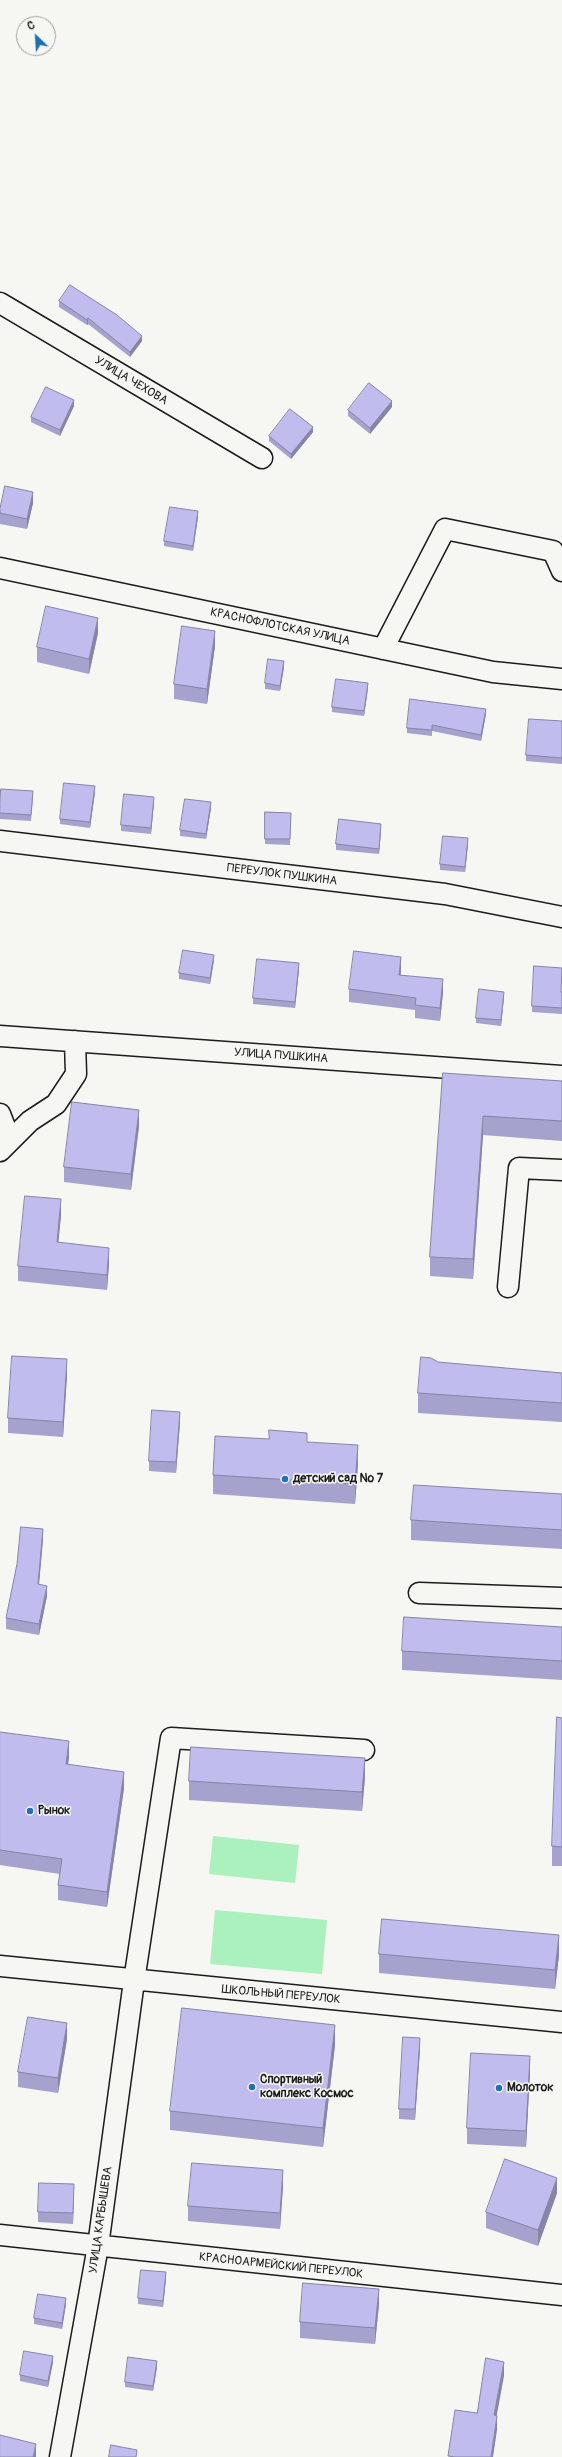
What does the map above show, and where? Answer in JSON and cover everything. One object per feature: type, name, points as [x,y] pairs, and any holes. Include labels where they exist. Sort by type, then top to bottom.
[{"type":"street","name":"УЛИЦА ЧЕХОВА","points":[[0,303],[262,458]]},
{"type":"street","points":[[383,649],[445,529],[553,551],[562,571]]},
{"type":"street","name":"КРАСНОФЛОТСКАЯ УЛИЦА","points":[[0,568],[493,672],[562,679]]},
{"type":"street","name":"ПЕРЕУЛОК ПУШКИНА","points":[[0,841],[445,894],[562,917]]},
{"type":"street","name":"УЛИЦА ПУШКИНА","points":[[0,1036],[74,1040],[562,1076]]},
{"type":"street","points":[[3,1148],[30,1121],[56,1104],[76,1074],[74,1040]]},
{"type":"street","points":[[0,1114],[7,1132],[3,1148]]},
{"type":"street","points":[[508,1287],[519,1168],[562,1170]]},
{"type":"street","points":[[419,1593],[562,1598]]},
{"type":"street","name":"УЛИЦА КАРБЫШЕВА","points":[[60,2457],[98,2246],[134,1981],[172,1738],[364,1750]]},
{"type":"street","name":"ШКОЛЬНЫЙ ПЕРЕУЛОК","points":[[0,1966],[134,1981],[562,2022]]},
{"type":"street","name":"КРАСНОАРМЕЙСКИЙ ПЕРЕУЛОК","points":[[0,2235],[562,2295]]},
{"type":"green space","points":[[213,1836],[299,1845],[295,1883],[209,1874]]},
{"type":"green space","points":[[215,1910],[327,1920],[322,1974],[210,1964]]},
{"type":"building","points":[[70,285],[117,315],[142,336],[130,352],[88,318],[87,320],[59,301]]},
{"type":"building","points":[[369,383],[392,401],[370,428],[348,410]]},
{"type":"building","points":[[46,387],[74,400],[60,430],[31,417]]},
{"type":"building","points":[[290,409],[313,427],[291,454],[269,436]]},
{"type":"building","points":[[5,486],[33,492],[27,519],[0,513]]},
{"type":"building","points":[[170,507],[198,511],[193,546],[164,541]]},
{"type":"building","points":[[46,606],[98,618],[89,659],[37,647]]},
{"type":"building","points":[[182,626],[215,631],[207,689],[174,684]]},
{"type":"building","points":[[268,659],[284,661],[280,686],[265,683]]},
{"type":"building","points":[[336,679],[368,683],[364,711],[332,707]]},
{"type":"building","points":[[410,699],[486,709],[481,735],[432,725],[432,730],[407,728]]},
{"type":"building","points":[[529,719],[562,721],[562,758],[526,755]]},
{"type":"building","points":[[64,783],[95,786],[90,822],[60,819]]},
{"type":"building","points":[[1,789],[33,791],[31,815],[0,813]]},
{"type":"building","points":[[124,794],[154,797],[151,828],[121,825]]},
{"type":"building","points":[[185,799],[211,802],[206,834],[180,830]]},
{"type":"building","points":[[265,812],[291,813],[290,839],[265,839]]},
{"type":"building","points":[[339,819],[381,824],[379,849],[336,844]]},
{"type":"building","points":[[443,836],[468,838],[465,867],[440,864]]},
{"type":"building","points":[[183,950],[214,955],[210,978],[179,973]]},
{"type":"building","points":[[354,951],[401,957],[399,975],[443,979],[440,1008],[415,1005],[416,998],[349,989]]},
{"type":"building","points":[[257,959],[299,963],[295,1002],[253,998]]},
{"type":"building","points":[[534,966],[562,968],[562,1008],[532,1006]]},
{"type":"building","points":[[479,989],[504,992],[501,1020],[476,1018]]},
{"type":"building","points":[[443,1073],[562,1081],[562,1121],[483,1116],[473,1259],[430,1257]]},
{"type":"building","points":[[72,1102],[139,1110],[131,1174],[64,1167]]},
{"type":"building","points":[[25,1196],[61,1199],[57,1242],[109,1248],[107,1275],[18,1266]]},
{"type":"building","points":[[12,1356],[67,1359],[63,1422],[8,1418]]},
{"type":"building","points":[[421,1357],[431,1358],[438,1362],[562,1373],[562,1403],[418,1393]]},
{"type":"building","points":[[152,1410],[180,1412],[176,1462],[149,1461]]},
{"type":"building","points":[[269,1430],[307,1433],[307,1442],[358,1445],[355,1484],[213,1475],[215,1436],[269,1439]]},
{"type":"building","points":[[414,1485],[562,1494],[562,1530],[411,1520]]},
{"type":"building","points":[[21,1527],[43,1529],[38,1584],[47,1586],[39,1624],[6,1618],[17,1564]]},
{"type":"building","points":[[404,1617],[562,1627],[562,1661],[402,1651]]},
{"type":"building","points":[[557,1717],[562,1718],[562,1847],[552,1846]]},
{"type":"building","points":[[0,1732],[69,1741],[66,1764],[124,1772],[107,1892],[58,1885],[62,1859],[0,1850]]},
{"type":"building","points":[[191,1747],[365,1758],[362,1792],[189,1781]]},
{"type":"building","points":[[382,1919],[559,1935],[555,1970],[379,1954]]},
{"type":"building","name":"Спортивный комплекс Космос","points":[[182,2008],[335,2025],[323,2128],[170,2111]]},
{"type":"building","points":[[28,2017],[67,2023],[58,2078],[18,2072]]},
{"type":"building","points":[[403,2037],[420,2038],[415,2109],[399,2109]]},
{"type":"building","points":[[471,2053],[530,2056],[526,2131],[467,2128]]},
{"type":"building","points":[[505,2159],[557,2178],[538,2230],[486,2212]]},
{"type":"building","points":[[192,2163],[283,2170],[280,2213],[188,2206]]},
{"type":"building","points":[[39,2183],[74,2184],[73,2213],[38,2212]]},
{"type":"building","points":[[141,2270],[166,2272],[163,2301],[138,2298]]},
{"type":"building","points":[[303,2283],[379,2289],[375,2328],[300,2322]]},
{"type":"building","points":[[38,2294],[66,2298],[62,2323],[34,2318]]},
{"type":"building","points":[[24,2351],[53,2356],[48,2381],[20,2375]]},
{"type":"building","points":[[128,2357],[157,2361],[153,2386],[125,2382]]},
{"type":"building","points":[[486,2358],[504,2362],[494,2415],[497,2416],[491,2457],[448,2456],[455,2410],[477,2413]]},
{"type":"building","points":[[0,2435],[36,2444],[33,2457],[0,2457]]},
{"type":"building","points":[[111,2445],[137,2450],[136,2457],[109,2457]]},
{"type":"place","name":"детский сад № 7","points":[[285,1479]]},
{"type":"place","name":"Рынок","points":[[30,1811]]},
{"type":"place","name":"Спортивный комплекс Космос","points":[[252,2087]]},
{"type":"place","name":"Молоток","points":[[499,2088]]}]
